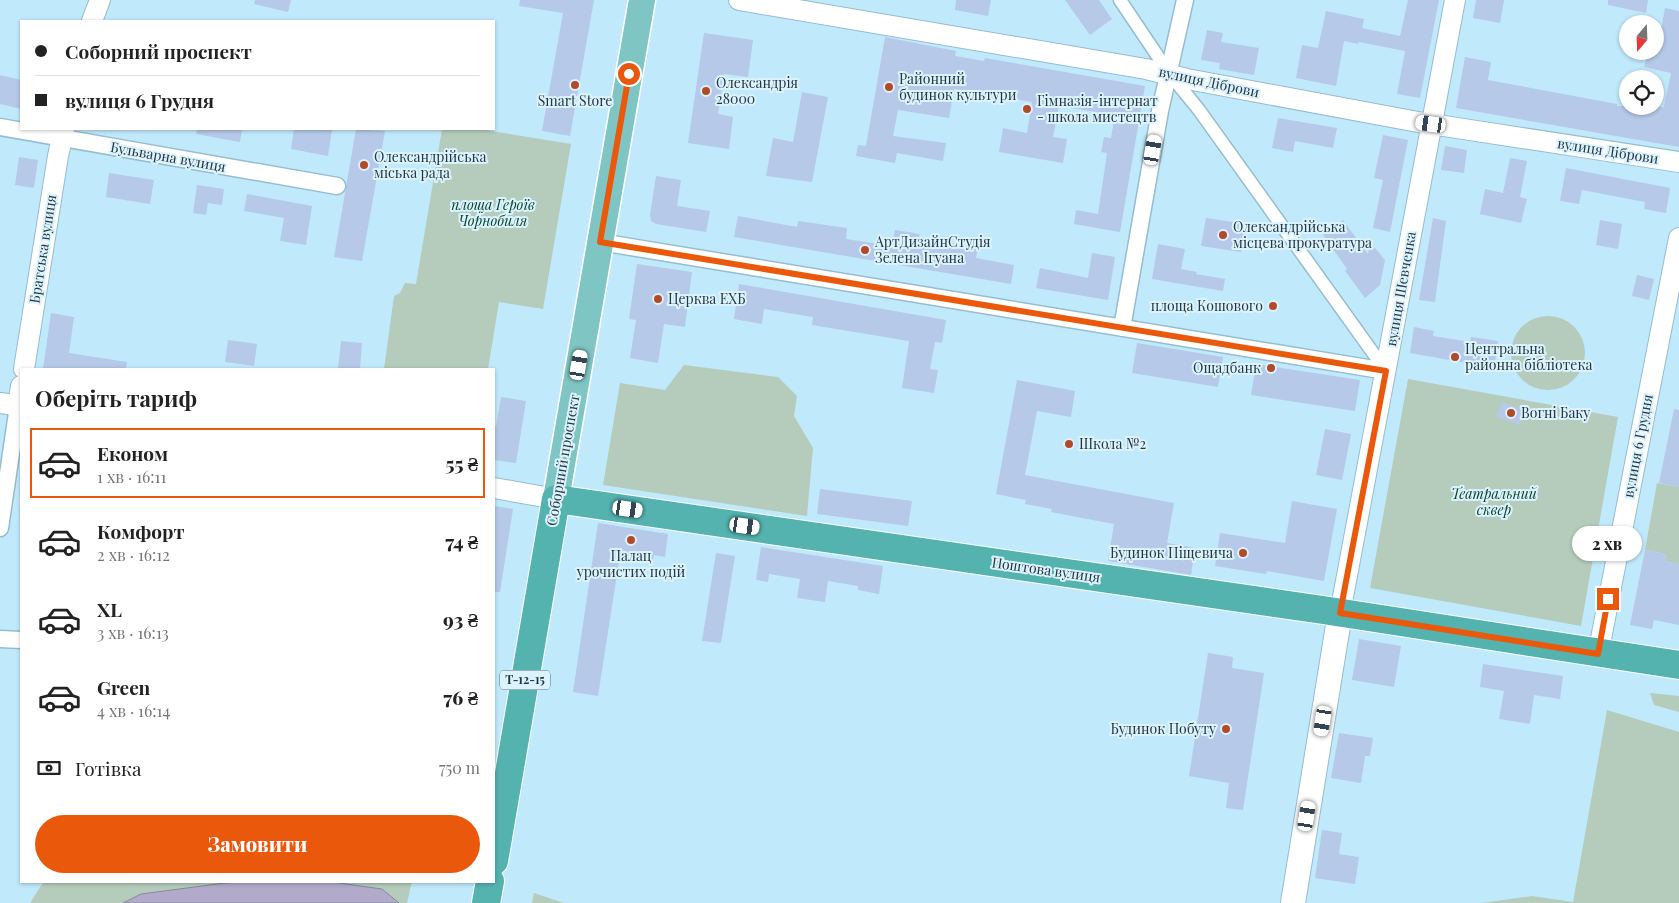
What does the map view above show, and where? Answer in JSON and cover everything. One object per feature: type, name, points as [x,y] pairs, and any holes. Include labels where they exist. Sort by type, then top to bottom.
[{"type":"highway","name":"Поштова вулиця","points":[[556,499],[1340,613],[1679,665]]},
{"type":"highway","name":"Соборний проспект","points":[[495,853],[556,499]]},
{"type":"main road","name":"Соборний проспект","points":[[556,499],[642,0]]},
{"type":"main road","name":"вулиця Шевченка","points":[[1293,903],[1340,613]]},
{"type":"street","points":[[92,20],[100,0]]},
{"type":"street","name":"вулиця Діброви","points":[[739,0],[1169,73],[1187,79],[1431,124],[1679,162]]},
{"type":"street","points":[[1120,0],[1169,73],[1199,110],[1386,371]]},
{"type":"street","points":[[1122,328],[1160,111],[1185,0]]},
{"type":"street","name":"вулиця Шевченка","points":[[1340,613],[1455,0]]},
{"type":"street","name":"Бульварна вулиця","points":[[0,127],[20,129]]},
{"type":"street","name":"Бульварна вулиця","points":[[32,130],[63,133],[336,186]]},
{"type":"street","name":"Братська вулиця","points":[[24,368],[63,133]]},
{"type":"street","name":"вулиця 6 Грудня","points":[[1598,654],[1679,238]]},
{"type":"street","points":[[600,242],[1386,371]]},
{"type":"street","points":[[0,528],[13,405],[20,388]]},
{"type":"street","name":"Поштова вулиця","points":[[495,488],[556,499]]},
{"type":"street","points":[[0,639],[20,640]]},
{"type":"green space","name":"площа Героїв Чорнобиля","points":[[442,130],[485,130],[571,144],[543,309],[499,302],[488,368],[384,368],[394,296],[400,293],[405,283],[416,284]]},
{"type":"green space","points":[[1548,316],[1562,319],[1574,327],[1582,339],[1585,353],[1582,367],[1574,379],[1562,387],[1548,390],[1534,387],[1522,379],[1514,367],[1511,353],[1514,339],[1522,327],[1534,319]]},
{"type":"green space","points":[[684,365],[778,377],[797,396],[794,416],[813,448],[807,516],[603,485],[620,383],[665,390]]},
{"type":"green space","name":"Театральний сквер","points":[[1408,379],[1618,417],[1581,626],[1370,588]]},
{"type":"green space","points":[[1657,483],[1679,487],[1679,564],[1665,561],[1666,554],[1645,550]]},
{"type":"green space","points":[[1650,693],[1679,696],[1679,712],[1654,705]]},
{"type":"green space","points":[[1607,710],[1679,732],[1679,903],[1482,903],[1532,896],[1573,902]]},
{"type":"green space","points":[[43,883],[225,883],[141,894],[123,903],[30,903]]},
{"type":"green space","points":[[339,883],[412,883],[407,903],[399,903],[382,889]]},
{"type":"green space","points":[[534,893],[564,903],[532,903]]},
{"type":"shaded area","points":[[225,883],[339,883],[382,889],[399,903],[123,903],[141,894]]},
{"type":"building","points":[[255,0],[291,0],[288,12],[254,4]]},
{"type":"building","points":[[520,0],[594,0],[570,136],[542,131],[563,13],[519,6]]},
{"type":"building","points":[[956,0],[991,0],[988,16],[955,10]]},
{"type":"building","points":[[1065,0],[1099,0],[1112,19],[1090,35]]},
{"type":"building","points":[[1408,0],[1439,0],[1420,98],[1397,94],[1405,51],[1359,42],[1358,44],[1344,41],[1336,86],[1296,78],[1302,45],[1318,48],[1326,11],[1364,19],[1362,28],[1400,36]]},
{"type":"building","points":[[1476,0],[1504,0],[1500,23],[1473,18]]},
{"type":"building","points":[[1608,0],[1648,0],[1646,13],[1608,5]]},
{"type":"building","points":[[1665,8],[1679,11],[1679,147],[1456,108],[1465,57],[1491,62],[1488,80],[1617,104],[1619,106],[1619,115],[1664,115],[1671,73],[1644,67],[1646,60],[1664,60]]},
{"type":"building","points":[[1207,30],[1223,33],[1221,42],[1259,48],[1254,75],[1219,69],[1220,63],[1201,60]]},
{"type":"building","points":[[704,33],[753,40],[748,77],[724,74],[718,114],[733,117],[729,149],[688,143]]},
{"type":"building","name":"Гімназія-інтернат - школа мистецтв","points":[[885,37],[956,51],[955,56],[984,61],[985,58],[1145,86],[1120,232],[1074,224],[1076,210],[1098,214],[1107,153],[1101,152],[1104,137],[1111,138],[1115,115],[1059,106],[1053,137],[1067,139],[1063,163],[999,152],[1003,128],[1027,133],[1032,102],[954,89],[949,118],[898,110],[893,136],[946,143],[943,161],[897,153],[895,163],[856,156],[858,145],[866,146]]},
{"type":"building","points":[[0,75],[20,80],[20,109],[0,104]]},
{"type":"building","points":[[802,92],[828,97],[812,182],[766,176],[773,138],[793,142]]},
{"type":"building","points":[[1278,118],[1337,128],[1333,148],[1295,141],[1293,152],[1272,148]]},
{"type":"building","points":[[197,130],[242,130],[240,142],[196,134]]},
{"type":"building","points":[[294,130],[332,130],[328,156],[291,149]]},
{"type":"building","name":"Олександрійська міська рада","points":[[356,130],[385,131],[362,261],[334,257]]},
{"type":"building","points":[[1383,135],[1408,140],[1390,232],[1373,228],[1383,180],[1374,178]]},
{"type":"building","points":[[1445,146],[1467,150],[1464,173],[1441,170]]},
{"type":"building","points":[[19,157],[38,160],[34,188],[15,185]]},
{"type":"building","points":[[1510,158],[1527,161],[1520,197],[1527,199],[1521,223],[1480,214],[1485,189],[1503,193]]},
{"type":"building","points":[[1566,168],[1670,188],[1666,213],[1644,209],[1645,202],[1582,190],[1579,204],[1560,201]]},
{"type":"building","points":[[109,173],[154,180],[150,204],[106,197]]},
{"type":"building","points":[[656,176],[681,180],[677,206],[710,211],[706,232],[656,224],[651,221],[650,215]]},
{"type":"building","points":[[197,185],[224,189],[222,205],[208,203],[206,215],[193,213]]},
{"type":"building","points":[[247,194],[312,206],[306,245],[280,241],[284,218],[244,211]]},
{"type":"building","points":[[738,216],[797,227],[798,221],[847,228],[846,239],[892,246],[895,230],[920,234],[919,237],[978,248],[976,258],[1014,265],[1011,284],[734,237]]},
{"type":"building","name":"Олександрійська місцева прокуратура","points":[[1206,218],[1246,224],[1241,252],[1201,246]]},
{"type":"building","points":[[1433,218],[1446,221],[1435,302],[1419,300]]},
{"type":"building","points":[[1343,220],[1368,254],[1370,242],[1385,260],[1380,285],[1365,298],[1345,271],[1347,269],[1323,235]]},
{"type":"building","points":[[1600,220],[1622,224],[1618,249],[1596,245]]},
{"type":"building","points":[[1158,244],[1185,249],[1181,269],[1197,272],[1196,274],[1225,279],[1223,291],[1152,279]]},
{"type":"building","points":[[1092,253],[1115,257],[1108,300],[1036,288],[1040,268],[1088,278]]},
{"type":"building","points":[[637,264],[692,272],[685,327],[664,324],[658,363],[630,358],[636,320],[629,319]]},
{"type":"building","points":[[1637,275],[1654,279],[1649,300],[1632,296]]},
{"type":"building","points":[[739,284],[946,320],[942,343],[935,342],[930,369],[938,370],[934,393],[902,388],[909,341],[812,325],[813,317],[764,309],[762,324],[734,319]]},
{"type":"building","points":[[51,313],[74,317],[69,353],[127,362],[126,368],[43,368]]},
{"type":"building","points":[[1414,327],[1434,331],[1433,336],[1470,342],[1471,337],[1498,341],[1494,368],[1410,353]]},
{"type":"building","points":[[228,340],[257,344],[254,366],[225,362]]},
{"type":"building","points":[[341,341],[362,343],[360,368],[338,368]]},
{"type":"building","points":[[1137,343],[1223,357],[1218,387],[1132,373]]},
{"type":"building","points":[[1256,364],[1360,380],[1355,411],[1251,395]]},
{"type":"building","points":[[1017,380],[1075,391],[1071,417],[1037,411],[1025,475],[1174,503],[1167,543],[1195,548],[1191,575],[1108,561],[1114,524],[1051,512],[1052,509],[1025,504],[1026,500],[996,494]]},
{"type":"building","points":[[501,397],[526,401],[516,463],[495,460],[496,427]]},
{"type":"building","name":"Вогні Баку","points":[[1502,402],[1525,410],[1520,425],[1496,417]]},
{"type":"building","points":[[1674,409],[1679,410],[1679,487],[1659,483]]},
{"type":"building","points":[[1325,429],[1351,434],[1342,480],[1316,475]]},
{"type":"building","points":[[820,489],[912,501],[908,526],[817,514]]},
{"type":"building","points":[[1292,501],[1337,509],[1324,581],[1267,571],[1266,574],[1215,566],[1220,533],[1285,543]]},
{"type":"building","points":[[495,506],[513,509],[500,592],[495,592]]},
{"type":"building","points":[[598,523],[668,534],[665,557],[654,555],[653,560],[620,555],[598,696],[573,692]]},
{"type":"building","points":[[761,547],[883,566],[879,594],[858,590],[858,586],[828,581],[825,602],[797,598],[800,579],[769,574],[768,582],[756,580]]},
{"type":"building","points":[[1645,550],[1666,554],[1665,561],[1679,564],[1679,625],[1654,620],[1652,629],[1630,625]]},
{"type":"building","points":[[716,553],[735,556],[721,643],[702,641]]},
{"type":"building","points":[[1359,639],[1401,646],[1394,687],[1352,680]]},
{"type":"building","name":"Будинок Побуту","points":[[1208,653],[1233,657],[1232,668],[1264,673],[1243,810],[1226,808],[1229,783],[1189,776]]},
{"type":"building","points":[[1483,664],[1563,676],[1560,699],[1534,695],[1530,724],[1499,719],[1504,691],[1480,687]]},
{"type":"building","points":[[1339,733],[1373,738],[1370,756],[1365,756],[1361,783],[1331,778]]},
{"type":"building","points":[[1322,830],[1342,833],[1339,854],[1359,857],[1355,884],[1315,878]]},
{"type":"place","name":"Smart Store","points":[[575,85]]},
{"type":"place","name":"Районний будинок культури","points":[[889,87]]},
{"type":"place","name":"Олександрія 28000","points":[[706,91]]},
{"type":"place","name":"Гімназія-інтернат - школа мистецтв","points":[[1027,109]]},
{"type":"place","name":"Олександрійська міська рада","points":[[364,165]]},
{"type":"place","name":"Олександрійська місцева прокуратура","points":[[1223,235]]},
{"type":"place","name":"АртДизайнСтудія Зелена Ігуана","points":[[865,250]]},
{"type":"place","name":"Церква ЕХБ","points":[[658,299]]},
{"type":"place","name":"площа Кошового","points":[[1273,306]]},
{"type":"place","name":"Центральна районна бібліотека","points":[[1455,357]]},
{"type":"place","name":"Ощадбанк","points":[[1271,368]]},
{"type":"place","name":"Вогні Баку","points":[[1511,413]]},
{"type":"place","name":"Школа №2","points":[[1069,444]]},
{"type":"place","name":"Палац урочистих подій","points":[[631,540]]},
{"type":"place","name":"Будинок Піщевича","points":[[1243,553]]},
{"type":"place","name":"Будинок Побуту","points":[[1226,729]]},
{"type":"route","points":[[629,74],[600,242],[1386,371],[1340,613],[1598,654],[1608,599]]}]
